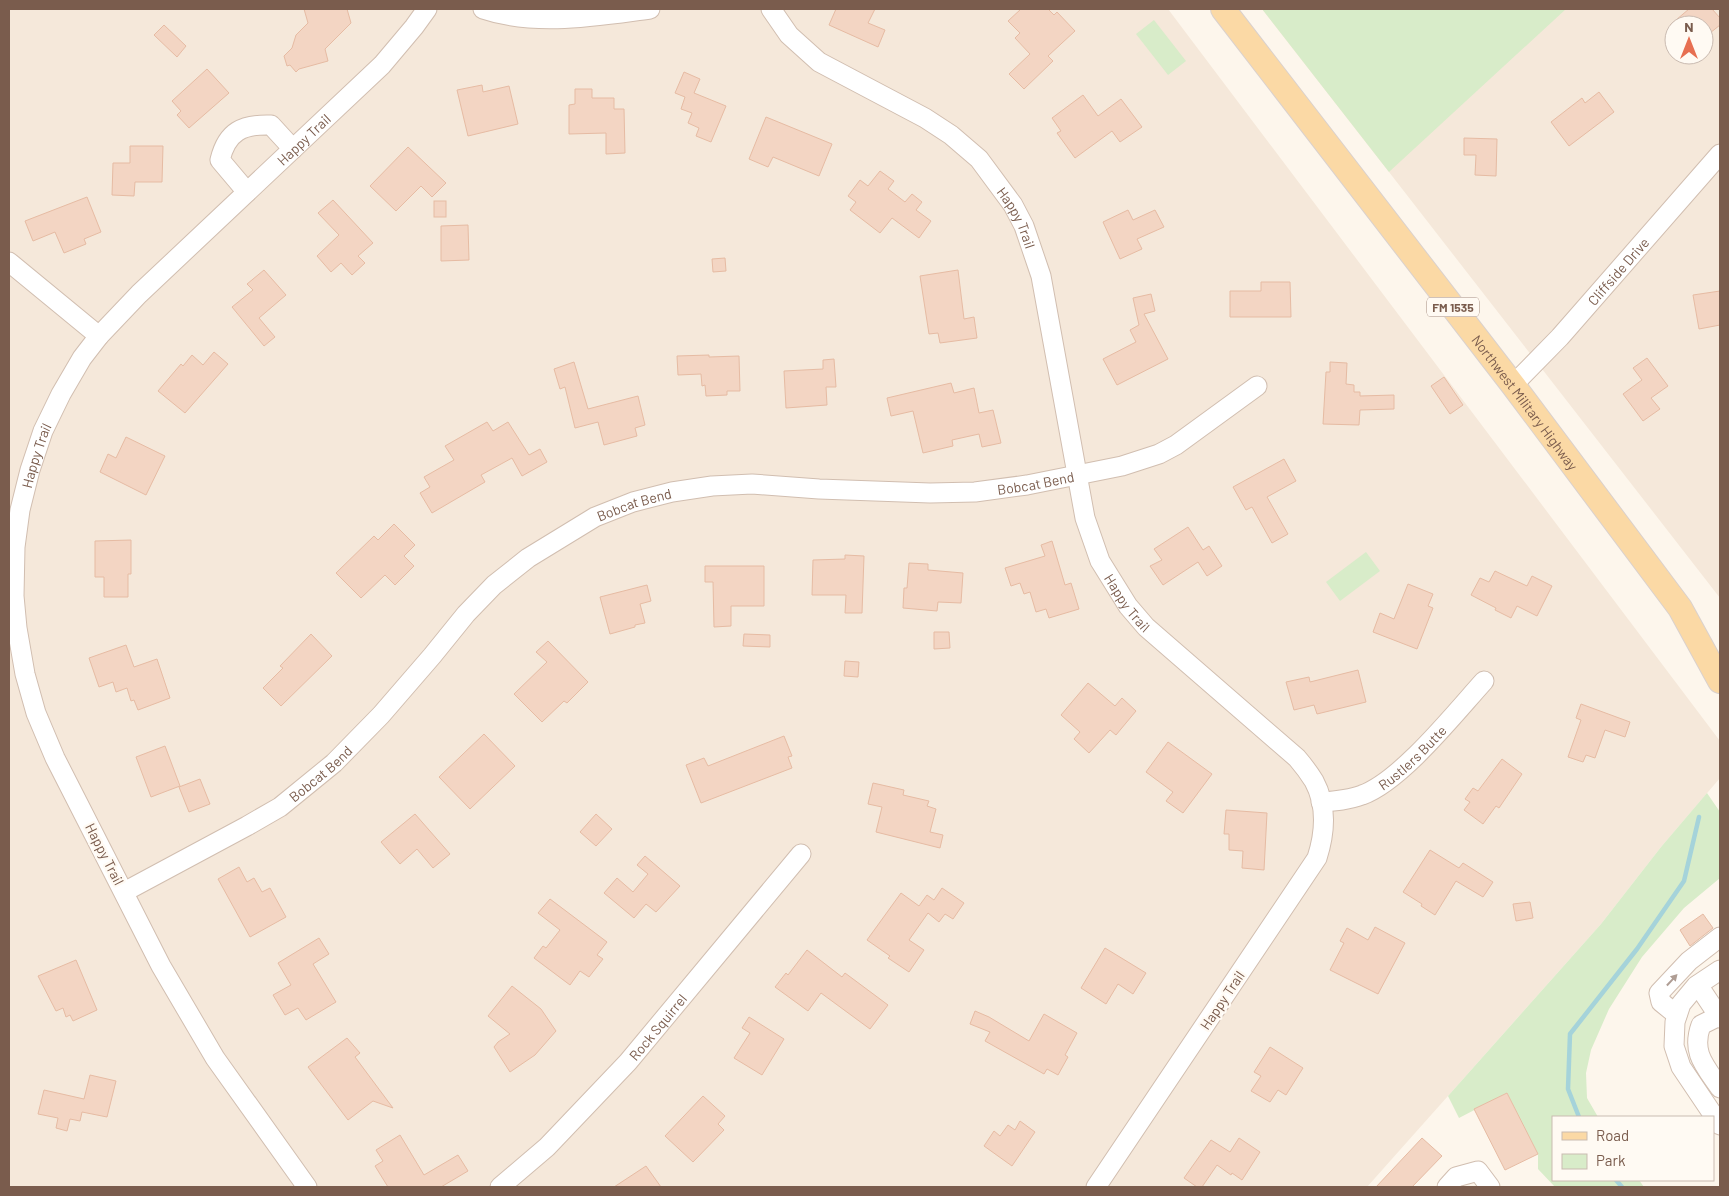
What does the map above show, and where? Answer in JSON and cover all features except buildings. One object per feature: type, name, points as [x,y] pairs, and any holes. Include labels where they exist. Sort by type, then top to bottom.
[{"type":"main road","name":"Northwest Military Highway","points":[[1223,9],[1513,385],[1680,608],[1720,681]]},
{"type":"main road","name":"Northwest Military Highway","points":[[1680,608],[1720,646]]},
{"type":"street","name":"Happy Trail","points":[[307,1187],[214,1058],[161,966],[55,758],[36,713],[25,674],[17,628],[12,547],[30,470],[43,431],[61,394],[82,358],[99,336],[139,294],[382,65],[427,9]]},
{"type":"street","points":[[483,9],[506,15],[541,18],[592,17],[650,9]]},
{"type":"street","name":"Happy Trail","points":[[770,9],[789,35],[819,62],[925,118],[951,135],[979,159],[1013,205],[1024,226],[1040,276],[1086,518],[1100,561],[1128,606],[1146,627],[1297,758],[1314,781],[1321,802],[1324,821],[1322,840],[1317,858],[1096,1187]]},
{"type":"street","points":[[247,192],[220,160],[222,149],[231,136],[242,128],[255,125],[271,125],[294,149]]},
{"type":"street","name":"Cliffside Drive","points":[[1513,385],[1560,337],[1720,154]]},
{"type":"street","points":[[9,262],[99,336]]},
{"type":"street","name":"Bobcat Bend","points":[[124,892],[280,807],[334,763],[381,715],[466,614],[494,585],[528,558],[595,516],[648,498],[712,486],[752,484],[819,489],[975,492],[1027,485],[1122,466],[1159,454],[1176,445],[1256,386]]},
{"type":"street","name":"Rustlers Butte","points":[[1321,802],[1342,801],[1363,795],[1382,785],[1419,752],[1484,681]]},
{"type":"street","name":"Rock Squirrel","points":[[500,1187],[547,1147],[628,1062],[801,854]]},
{"type":"street","points":[[1677,1015],[1661,1002],[1659,993],[1689,961],[1720,938]]},
{"type":"street","points":[[1714,1116],[1681,1067],[1674,1046],[1675,1022],[1681,1004],[1698,985],[1720,970]]},
{"type":"street","points":[[1698,985],[1719,1017],[1701,1025],[1697,1034],[1699,1058],[1720,1088]]},
{"type":"street","points":[[1447,1187],[1456,1177],[1478,1171],[1490,1187]]},
{"type":"shaded area","points":[[9,9],[1168,9],[1720,741],[1720,778],[1661,847],[1601,924],[1367,1187],[9,1187]]},
{"type":"shaded area","points":[[1262,9],[1720,9],[1720,598]]},
{"type":"green space","points":[[1262,9],[1566,9],[1389,172]]},
{"type":"green space","points":[[1154,20],[1186,61],[1168,75],[1136,34]]},
{"type":"green space","points":[[1366,552],[1380,571],[1340,601],[1326,582]]},
{"type":"green space","points":[[1707,793],[1720,812],[1720,878],[1684,908],[1642,957],[1609,1009],[1591,1050],[1586,1073],[1587,1098],[1597,1116],[1552,1116],[1552,1181],[1640,1181],[1644,1187],[1555,1187],[1538,1169],[1538,1154],[1507,1093],[1459,1118],[1448,1096],[1601,924],[1661,847]]},
{"type":"waterway","points":[[1579,1116],[1568,1089],[1570,1034],[1637,949],[1684,881],[1699,817]]},
{"type":"waterway","points":[[1617,1181],[1622,1187]]}]
